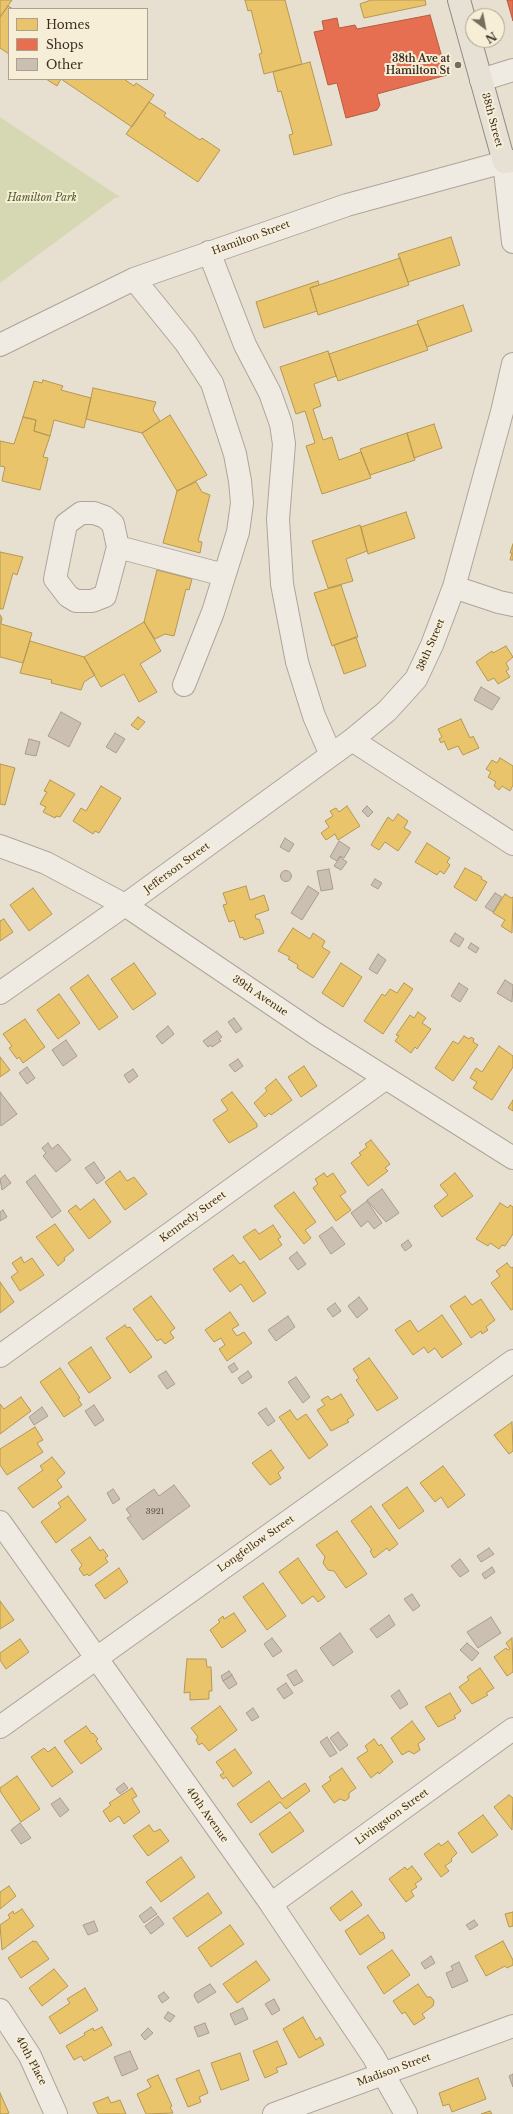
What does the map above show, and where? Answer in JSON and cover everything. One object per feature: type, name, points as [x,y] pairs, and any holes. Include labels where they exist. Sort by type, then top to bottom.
[{"type":"main road","name":"38th Street","points":[[459,0],[481,80],[508,161]]},
{"type":"street","points":[[481,80],[513,70]]},
{"type":"street","name":"38th Street","points":[[508,161],[513,242]]},
{"type":"street","name":"Hamilton Street","points":[[0,345],[134,279],[347,205],[508,161]]},
{"type":"street","points":[[209,252],[245,345],[270,393],[281,424],[284,444],[278,519],[282,584],[297,662],[314,716],[331,755]]},
{"type":"street","points":[[134,279],[199,361],[212,383],[235,454],[242,503],[238,532],[213,612],[184,685]]},
{"type":"street","name":"38th Street","points":[[352,740],[387,711],[416,679],[432,645],[454,587],[507,412],[513,364]]},
{"type":"street","points":[[118,547],[224,576]]},
{"type":"street","points":[[454,587],[499,602],[513,605]]},
{"type":"street","points":[[352,740],[513,844]]},
{"type":"street","name":"Jefferson Street","points":[[0,993],[125,905],[352,740]]},
{"type":"street","name":"39th Avenue","points":[[0,846],[46,863],[125,905],[316,1034],[513,1158]]},
{"type":"street","name":"Kennedy Street","points":[[0,1356],[386,1078]]},
{"type":"street","name":"Longfellow Street","points":[[0,1727],[513,1362]]},
{"type":"street","name":"40th Avenue","points":[[0,1522],[271,1904],[384,2074],[406,2114]]},
{"type":"street","name":"Livingston Street","points":[[271,1904],[513,1729]]},
{"type":"street","name":"40th Place","points":[[0,2010],[30,2056],[56,2114]]},
{"type":"street","name":"Madison Street","points":[[274,2114],[513,2026]]},
{"type":"green space","name":"Hamilton Park","points":[[0,117],[120,197],[115,198],[0,283]]},
{"type":"building: Homes","points":[[0,0],[12,0],[0,17]]},
{"type":"building: Homes","points":[[245,0],[285,0],[302,64],[264,74],[259,54],[262,53],[251,10],[248,11]]},
{"type":"building: Homes","points":[[371,0],[425,0],[426,5],[364,18],[360,4]]},
{"type":"building: Homes","points":[[8,6],[11,8],[8,8],[8,53],[0,48],[0,17]]},
{"type":"building: Homes","points":[[310,62],[332,145],[294,155],[289,135],[293,134],[281,91],[278,92],[273,72]]},
{"type":"building: Homes","points":[[48,80],[60,80],[57,86]]},
{"type":"building: Homes","points":[[62,80],[125,80],[134,86],[136,83],[154,95],[132,127]]},
{"type":"building: Homes","points":[[149,102],[166,113],[164,116],[200,140],[202,138],[220,150],[198,182],[126,134]]},
{"type":"building: Homes","points":[[451,237],[460,265],[408,282],[398,254]]},
{"type":"building: Homes","points":[[400,258],[409,285],[318,315],[310,288]]},
{"type":"building: Homes","points":[[318,281],[319,285],[310,288],[317,311],[264,328],[256,302]]},
{"type":"building: Homes","points":[[463,305],[472,331],[427,347],[417,321]]},
{"type":"building: Homes","points":[[418,324],[428,350],[338,381],[329,354]]},
{"type":"building: Homes","points":[[328,351],[336,376],[314,384],[321,406],[313,409],[323,440],[332,437],[339,460],[361,452],[371,478],[322,494],[306,446],[315,443],[305,411],[296,414],[280,367]]},
{"type":"building: Homes","points":[[43,380],[63,386],[61,390],[91,398],[84,428],[54,420],[50,436],[34,431],[36,420],[23,417],[34,381],[42,383]]},
{"type":"building: Homes","points":[[93,388],[156,402],[153,410],[160,421],[142,433],[86,419]]},
{"type":"building: Homes","points":[[170,415],[207,475],[177,491],[142,433]]},
{"type":"building: Homes","points":[[23,417],[36,420],[34,431],[50,436],[43,457],[48,458],[40,490],[2,481],[5,467],[0,466],[0,441],[14,444]]},
{"type":"building: Homes","points":[[434,424],[442,448],[414,458],[407,433]]},
{"type":"building: Homes","points":[[407,433],[415,460],[370,475],[360,449]]},
{"type":"building: Homes","points":[[196,482],[202,492],[210,495],[198,541],[202,542],[200,553],[163,543],[177,491]]},
{"type":"building: Homes","points":[[406,512],[415,538],[368,554],[361,527]]},
{"type":"building: Homes","points":[[360,525],[367,551],[346,559],[353,581],[328,588],[312,541]]},
{"type":"building: Homes","points":[[513,544],[513,560],[510,560],[512,553],[510,553]]},
{"type":"building: Homes","points":[[0,552],[23,557],[17,575],[13,573],[3,609],[0,609]]},
{"type":"building: Homes","points":[[157,570],[192,579],[189,590],[186,589],[174,636],[165,634],[155,639],[144,622]]},
{"type":"building: Homes","points":[[341,585],[358,637],[332,646],[314,593]]},
{"type":"building: Homes","points":[[0,615],[2,618],[1,624],[32,633],[23,663],[0,657]]},
{"type":"building: Homes","points":[[144,622],[161,651],[140,664],[157,692],[139,702],[124,674],[101,687],[84,657]]},
{"type":"building: Homes","points":[[356,637],[366,666],[344,674],[334,645]]},
{"type":"building: Homes","points":[[30,641],[84,657],[95,675],[84,682],[81,690],[51,683],[52,680],[20,673]]},
{"type":"building: Homes","points":[[506,646],[513,657],[506,663],[509,669],[506,671],[510,677],[498,684],[494,678],[488,681],[476,662],[492,651],[493,653]]},
{"type":"building: Homes","points":[[138,717],[145,722],[138,730],[131,725]]},
{"type":"building: Homes","points":[[461,719],[470,738],[473,736],[479,748],[463,755],[458,746],[448,750],[444,741],[441,743],[439,739],[442,737],[438,729]]},
{"type":"building: Homes","points":[[500,758],[513,766],[513,785],[510,791],[502,786],[499,790],[494,786],[496,782],[488,777],[491,772],[486,769],[492,760],[497,763]]},
{"type":"building: Homes","points":[[0,764],[15,768],[5,805],[0,804]]},
{"type":"building: Homes","points":[[50,780],[75,794],[60,817],[56,816],[55,818],[43,812],[46,807],[40,804],[47,792],[44,791]]},
{"type":"building: Homes","points":[[101,786],[121,798],[99,833],[95,831],[93,834],[73,821],[81,808],[86,811]]},
{"type":"building: Homes","points":[[347,806],[360,826],[338,840],[335,834],[326,840],[321,833],[329,827],[325,821],[333,816],[330,811],[336,808],[339,812]]},
{"type":"building: Homes","points":[[398,814],[408,821],[404,828],[411,832],[398,851],[385,842],[379,850],[371,845],[388,817],[393,821]]},
{"type":"building: Homes","points":[[427,843],[450,858],[447,862],[450,865],[444,874],[440,871],[437,875],[415,862]]},
{"type":"building: Homes","points":[[465,868],[482,877],[481,879],[487,882],[476,901],[454,887]]},
{"type":"building: Homes","points":[[246,886],[250,900],[264,895],[269,910],[255,915],[256,919],[259,919],[264,933],[244,940],[243,937],[240,938],[234,920],[229,922],[223,905],[227,904],[223,893]]},
{"type":"building: Homes","points":[[33,888],[52,914],[29,931],[10,905]]},
{"type":"building: Homes","points":[[505,894],[511,898],[513,897],[512,933],[501,926],[505,920],[493,913]]},
{"type":"building: Homes","points":[[4,919],[13,932],[0,941],[0,921]]},
{"type":"building: Homes","points":[[293,928],[310,939],[313,933],[325,941],[322,947],[330,952],[313,978],[297,968],[298,965],[288,959],[290,957],[278,951]]},
{"type":"building: Homes","points":[[134,963],[156,994],[133,1010],[111,979]]},
{"type":"building: Homes","points":[[341,963],[362,977],[343,1007],[322,993]]},
{"type":"building: Homes","points":[[88,975],[118,1017],[99,1030],[70,988]]},
{"type":"building: Homes","points":[[404,983],[413,989],[383,1034],[364,1021],[382,994],[385,996],[390,989],[397,993]]},
{"type":"building: Homes","points":[[59,994],[80,1023],[58,1039],[37,1010]]},
{"type":"building: Homes","points":[[418,1012],[426,1018],[422,1023],[431,1029],[417,1049],[415,1047],[411,1053],[395,1041],[399,1036],[396,1035],[410,1015],[414,1018]]},
{"type":"building: Homes","points":[[25,1019],[45,1047],[23,1063],[19,1057],[17,1059],[9,1048],[12,1046],[3,1034]]},
{"type":"building: Homes","points":[[464,1036],[469,1039],[471,1037],[474,1039],[473,1042],[478,1045],[453,1081],[435,1068],[453,1041],[458,1044]]},
{"type":"building: Homes","points":[[499,1046],[513,1056],[513,1067],[492,1100],[473,1088],[477,1082],[470,1078],[476,1068],[482,1072]]},
{"type":"building: Homes","points":[[0,1057],[10,1070],[0,1077]]},
{"type":"building: Homes","points":[[304,1066],[317,1086],[301,1097],[288,1077]]},
{"type":"building: Homes","points":[[276,1079],[292,1100],[271,1115],[269,1113],[265,1117],[254,1103],[267,1091],[265,1088]]},
{"type":"building: Homes","points":[[232,1092],[257,1124],[257,1127],[229,1143],[213,1120],[228,1110],[221,1100]]},
{"type":"building: Homes","points":[[513,1100],[513,1111],[508,1108]]},
{"type":"building: Homes","points":[[371,1140],[390,1164],[385,1168],[388,1171],[368,1186],[351,1163],[361,1155],[359,1153],[367,1147],[365,1144]]},
{"type":"building: Homes","points":[[120,1171],[127,1181],[134,1177],[147,1194],[125,1210],[105,1182]]},
{"type":"building: Homes","points":[[324,1173],[327,1177],[333,1173],[346,1192],[340,1196],[351,1210],[336,1221],[313,1188],[318,1184],[315,1179]]},
{"type":"building: Homes","points":[[455,1173],[473,1196],[442,1217],[434,1206],[448,1195],[440,1185]]},
{"type":"building: Homes","points":[[294,1192],[316,1222],[305,1230],[311,1238],[304,1244],[274,1206]]},
{"type":"building: Homes","points":[[94,1199],[111,1222],[89,1239],[68,1211],[76,1205],[80,1210]]},
{"type":"building: Homes","points":[[500,1203],[508,1208],[510,1205],[513,1207],[513,1234],[505,1246],[502,1245],[499,1249],[490,1243],[488,1246],[476,1239]]},
{"type":"building: Homes","points":[[55,1224],[74,1250],[64,1258],[65,1260],[58,1266],[36,1237]]},
{"type":"building: Homes","points":[[273,1225],[281,1237],[278,1239],[282,1245],[260,1260],[243,1237],[255,1229],[259,1234]]},
{"type":"building: Homes","points":[[233,1255],[240,1264],[244,1261],[266,1293],[253,1302],[241,1284],[230,1292],[213,1269]]},
{"type":"building: Homes","points":[[21,1257],[24,1263],[32,1258],[44,1275],[20,1291],[11,1277],[18,1272],[12,1263]]},
{"type":"building: Homes","points":[[507,1263],[511,1268],[513,1267],[513,1309],[511,1310],[491,1283],[500,1276],[496,1271]]},
{"type":"building: Homes","points":[[0,1282],[14,1302],[0,1313]]},
{"type":"building: Homes","points":[[151,1296],[175,1328],[170,1332],[174,1338],[165,1344],[161,1339],[157,1341],[133,1309]]},
{"type":"building: Homes","points":[[465,1296],[472,1305],[481,1299],[495,1320],[486,1327],[488,1330],[482,1334],[481,1331],[471,1338],[450,1306]]},
{"type":"building: Homes","points":[[230,1312],[239,1325],[232,1329],[237,1336],[244,1332],[252,1343],[227,1361],[219,1349],[225,1345],[221,1338],[214,1342],[205,1330]]},
{"type":"building: Homes","points":[[442,1315],[462,1344],[442,1358],[435,1348],[428,1353],[424,1347],[413,1355],[395,1330],[410,1320],[418,1332]]},
{"type":"building: Homes","points":[[125,1325],[127,1328],[130,1327],[152,1357],[130,1373],[106,1338]]},
{"type":"building: Homes","points":[[91,1347],[111,1378],[89,1393],[68,1363]]},
{"type":"building: Homes","points":[[369,1358],[398,1398],[377,1411],[356,1380],[359,1378],[353,1369]]},
{"type":"building: Homes","points":[[60,1368],[80,1398],[78,1399],[82,1405],[64,1417],[40,1382]]},
{"type":"building: Homes","points":[[341,1394],[354,1415],[347,1420],[349,1422],[331,1431],[317,1410],[325,1405],[321,1400],[328,1396],[331,1400]]},
{"type":"building: Homes","points":[[21,1397],[31,1411],[0,1434],[0,1404],[4,1409]]},
{"type":"building: Homes","points":[[290,1410],[297,1420],[306,1414],[328,1445],[309,1459],[279,1417]]},
{"type":"building: Homes","points":[[512,1422],[513,1451],[509,1454],[494,1435]]},
{"type":"building: Homes","points":[[35,1427],[43,1440],[37,1443],[43,1452],[7,1475],[0,1465],[0,1449]]},
{"type":"building: Homes","points":[[271,1450],[284,1468],[278,1473],[281,1478],[270,1485],[252,1463]]},
{"type":"building: Homes","points":[[52,1457],[65,1473],[57,1480],[62,1487],[33,1508],[18,1488],[43,1470],[40,1466]]},
{"type":"building: Homes","points":[[443,1466],[465,1495],[448,1508],[441,1497],[435,1502],[420,1483]]},
{"type":"building: Homes","points":[[407,1487],[424,1511],[399,1529],[382,1505]]},
{"type":"building: Homes","points":[[68,1496],[86,1520],[56,1543],[41,1522],[61,1507],[58,1503]]},
{"type":"building: Homes","points":[[371,1506],[398,1544],[389,1551],[387,1548],[374,1558],[370,1551],[372,1550],[351,1521]]},
{"type":"building: Homes","points":[[337,1531],[367,1574],[346,1588],[334,1571],[328,1570],[323,1563],[325,1557],[316,1545]]},
{"type":"building: Homes","points":[[90,1537],[100,1551],[103,1549],[108,1556],[105,1558],[108,1562],[89,1576],[87,1574],[84,1576],[79,1569],[82,1565],[71,1550]]},
{"type":"building: Homes","points":[[298,1558],[325,1597],[318,1602],[313,1596],[302,1604],[279,1572]]},
{"type":"building: Homes","points":[[119,1568],[128,1582],[105,1599],[95,1585]]},
{"type":"building: Homes","points":[[263,1583],[286,1616],[267,1630],[243,1597]]},
{"type":"building: Homes","points":[[0,1601],[14,1620],[0,1629]]},
{"type":"building: Homes","points":[[234,1613],[246,1631],[222,1648],[210,1630],[220,1622],[218,1620],[223,1616],[224,1619]]},
{"type":"building: Homes","points":[[512,1638],[513,1672],[507,1676],[494,1657],[506,1648],[508,1650],[510,1649],[506,1643]]},
{"type":"building: Homes","points":[[20,1639],[29,1652],[6,1669],[0,1660],[0,1653]]},
{"type":"building: Homes","points":[[187,1659],[206,1659],[207,1667],[211,1667],[212,1691],[209,1691],[209,1699],[190,1700],[190,1692],[184,1693]]},
{"type":"building: Homes","points":[[480,1668],[494,1688],[486,1693],[488,1695],[472,1704],[459,1687],[469,1680],[467,1677]]},
{"type":"building: Homes","points":[[450,1693],[461,1711],[454,1716],[456,1718],[438,1727],[425,1707]]},
{"type":"building: Homes","points":[[220,1706],[237,1730],[209,1751],[202,1743],[199,1745],[196,1740],[198,1737],[191,1728]]},
{"type":"building: Homes","points":[[412,1721],[425,1739],[418,1744],[420,1750],[414,1754],[409,1751],[402,1755],[391,1738]]},
{"type":"building: Homes","points":[[86,1726],[98,1739],[96,1741],[102,1749],[81,1764],[64,1741]]},
{"type":"building: Homes","points":[[374,1739],[379,1746],[381,1744],[393,1762],[379,1774],[378,1772],[371,1778],[357,1758],[368,1751],[365,1746]]},
{"type":"building: Homes","points":[[55,1747],[73,1772],[52,1787],[31,1757],[44,1748],[48,1752]]},
{"type":"building: Homes","points":[[235,1749],[252,1773],[233,1787],[226,1777],[223,1779],[220,1775],[224,1773],[216,1762]]},
{"type":"building: Homes","points":[[342,1768],[356,1788],[349,1793],[349,1798],[345,1801],[340,1799],[334,1803],[322,1786],[331,1780],[329,1777]]},
{"type":"building: Homes","points":[[17,1776],[40,1809],[21,1822],[0,1791],[0,1788]]},
{"type":"building: Homes","points":[[269,1781],[282,1799],[305,1783],[310,1791],[286,1809],[280,1802],[251,1823],[237,1804]]},
{"type":"building: Homes","points":[[132,1788],[137,1796],[132,1799],[140,1812],[124,1824],[119,1816],[110,1822],[103,1811],[111,1805],[109,1803]]},
{"type":"building: Homes","points":[[509,1795],[513,1798],[512,1830],[494,1807]]},
{"type":"building: Homes","points":[[290,1812],[304,1831],[272,1853],[259,1834]]},
{"type":"building: Homes","points":[[483,1815],[498,1835],[472,1853],[458,1833]]},
{"type":"building: Homes","points":[[149,1825],[154,1832],[160,1829],[169,1841],[148,1856],[133,1836]]},
{"type":"building: Homes","points":[[448,1841],[457,1853],[451,1859],[452,1861],[445,1866],[449,1871],[441,1877],[424,1854],[439,1843],[441,1846]]},
{"type":"building: Homes","points":[[181,1857],[195,1877],[161,1902],[146,1882]]},
{"type":"building: Homes","points":[[412,1866],[422,1879],[415,1884],[417,1887],[411,1891],[414,1896],[406,1902],[389,1879],[405,1867],[407,1870]]},
{"type":"building: Homes","points":[[9,1886],[16,1896],[0,1909],[0,1892]]},
{"type":"building: Homes","points":[[352,1891],[362,1905],[340,1921],[330,1908]]},
{"type":"building: Homes","points":[[208,1893],[222,1913],[187,1937],[173,1918]]},
{"type":"building: Homes","points":[[22,1909],[34,1926],[2,1950],[0,1925],[10,1918],[8,1915],[13,1911],[14,1914]]},
{"type":"building: Homes","points":[[513,1912],[513,1926],[509,1927],[505,1914]]},
{"type":"building: Homes","points":[[368,1915],[381,1933],[383,1932],[385,1938],[360,1955],[345,1931]]},
{"type":"building: Homes","points":[[230,1925],[244,1944],[211,1967],[198,1948]]},
{"type":"building: Homes","points":[[33,1941],[36,1941],[49,1959],[21,1978],[8,1958]]},
{"type":"building: Homes","points":[[503,1941],[513,1960],[513,1965],[507,1968],[505,1966],[486,1976],[475,1956]]},
{"type":"building: Homes","points":[[392,1950],[410,1975],[384,1994],[367,1967]]},
{"type":"building: Homes","points":[[256,1961],[270,1980],[237,2003],[223,1984]]},
{"type":"building: Homes","points":[[54,1969],[68,1986],[42,2006],[29,1988]]},
{"type":"building: Homes","points":[[418,1984],[427,1997],[431,1997],[434,2001],[433,2006],[422,2014],[425,2018],[414,2025],[405,2012],[402,2014],[393,2001]]},
{"type":"building: Homes","points":[[85,1988],[98,2010],[60,2034],[49,2017],[70,2003],[67,1999]]},
{"type":"building: Homes","points":[[303,2017],[316,2040],[320,2037],[324,2045],[299,2058],[283,2029]]},
{"type":"building: Homes","points":[[102,2027],[112,2045],[84,2061],[81,2056],[74,2060],[66,2046],[85,2035],[84,2033],[93,2028],[94,2031]]},
{"type":"building: Homes","points":[[277,2041],[287,2064],[276,2068],[278,2072],[265,2078],[253,2051]]},
{"type":"building: Homes","points":[[240,2053],[249,2080],[221,2090],[211,2063]]},
{"type":"building: Homes","points":[[199,2070],[208,2093],[199,2097],[201,2102],[188,2107],[176,2079]]},
{"type":"building: Homes","points":[[158,2075],[172,2106],[170,2107],[173,2113],[146,2114],[137,2094],[151,2087],[147,2080]]},
{"type":"building: Homes","points":[[478,2078],[486,2099],[452,2112],[449,2104],[443,2106],[439,2093]]},
{"type":"building: Homes","points":[[0,2093],[9,2113],[0,2114]]},
{"type":"building: Homes","points":[[108,2097],[111,2103],[120,2100],[126,2114],[98,2114],[93,2103]]},
{"type":"building: Homes","points":[[490,2111],[492,2114],[481,2114]]},
{"type":"building: Shops","points":[[507,0],[513,0],[513,21]]},
{"type":"building: Shops","points":[[430,15],[447,75],[377,94],[380,105],[377,110],[346,118],[337,83],[328,85],[314,32],[324,30],[322,21],[337,18],[339,28],[355,25],[357,29]]},
{"type":"building: Other","points":[[481,687],[500,698],[492,710],[474,700]]},
{"type":"building: Other","points":[[61,712],[81,723],[69,747],[48,736]]},
{"type":"building: Other","points":[[115,733],[125,739],[116,753],[106,747]]},
{"type":"building: Other","points":[[29,739],[40,742],[36,756],[25,754]]},
{"type":"building: Other","points":[[367,806],[373,812],[368,817],[362,811]]},
{"type":"building: Other","points":[[285,838],[294,844],[289,852],[280,847]]},
{"type":"building: Other","points":[[339,841],[350,848],[344,858],[340,856],[337,861],[330,857]]},
{"type":"building: Other","points":[[340,857],[347,862],[341,870],[334,866]]},
{"type":"building: Other","points":[[329,869],[333,889],[321,891],[317,871]]},
{"type":"building: Other","points":[[286,870],[290,872],[292,876],[290,880],[286,882],[282,880],[280,876],[282,872]]},
{"type":"building: Other","points":[[375,879],[382,883],[378,889],[371,885]]},
{"type":"building: Other","points":[[308,886],[319,893],[302,920],[291,913]]},
{"type":"building: Other","points":[[495,893],[502,897],[493,912],[485,907]]},
{"type":"building: Other","points":[[455,933],[464,939],[459,947],[450,941]]},
{"type":"building: Other","points":[[471,943],[479,948],[476,953],[468,948]]},
{"type":"building: Other","points":[[378,954],[386,960],[377,974],[369,969]]},
{"type":"building: Other","points":[[505,980],[513,985],[512,1002],[497,993]]},
{"type":"building: Other","points":[[459,983],[468,989],[460,1002],[451,996]]},
{"type":"building: Other","points":[[234,1018],[242,1029],[236,1033],[228,1022]]},
{"type":"building: Other","points":[[168,1026],[174,1034],[162,1044],[156,1036]]},
{"type":"building: Other","points":[[217,1031],[222,1037],[219,1039],[221,1041],[212,1047],[211,1045],[208,1047],[203,1041]]},
{"type":"building: Other","points":[[66,1040],[77,1056],[63,1066],[52,1050]]},
{"type":"building: Other","points":[[238,1059],[243,1066],[235,1072],[229,1065]]},
{"type":"building: Other","points":[[27,1067],[35,1078],[27,1084],[19,1073]]},
{"type":"building: Other","points":[[133,1069],[138,1076],[129,1083],[124,1075]]},
{"type":"building: Other","points":[[0,1092],[17,1114],[1,1126],[0,1124]]},
{"type":"building: Other","points":[[48,1143],[52,1149],[58,1144],[71,1160],[56,1172],[43,1156],[46,1153],[42,1148]]},
{"type":"building: Other","points":[[94,1162],[105,1178],[97,1184],[85,1168]]},
{"type":"building: Other","points":[[5,1175],[11,1183],[2,1190],[0,1179]]},
{"type":"building: Other","points":[[35,1175],[61,1211],[52,1218],[26,1182]]},
{"type":"building: Other","points":[[382,1189],[399,1213],[386,1222],[367,1200]]},
{"type":"building: Other","points":[[367,1201],[382,1223],[374,1229],[368,1221],[361,1227],[351,1213]]},
{"type":"building: Other","points":[[3,1210],[7,1217],[0,1221],[0,1212]]},
{"type":"building: Other","points":[[332,1227],[345,1244],[331,1254],[319,1236]]},
{"type":"building: Other","points":[[408,1240],[412,1246],[405,1251],[401,1245]]},
{"type":"building: Other","points":[[297,1252],[306,1264],[298,1270],[289,1258]]},
{"type":"building: Other","points":[[359,1297],[368,1309],[357,1318],[348,1306]]},
{"type":"building: Other","points":[[335,1303],[341,1311],[333,1317],[327,1309]]},
{"type":"building: Other","points":[[288,1316],[295,1327],[276,1341],[268,1330]]},
{"type":"building: Other","points":[[234,1363],[238,1369],[232,1373],[228,1367]]},
{"type":"building: Other","points":[[166,1371],[175,1384],[167,1389],[158,1376]]},
{"type":"building: Other","points":[[248,1371],[252,1377],[242,1384],[238,1378]]},
{"type":"building: Other","points":[[296,1377],[310,1397],[303,1403],[288,1382]]},
{"type":"building: Other","points":[[94,1405],[104,1420],[95,1426],[85,1411]]},
{"type":"building: Other","points":[[42,1407],[48,1416],[34,1425],[29,1417]]},
{"type":"building: Other","points":[[266,1408],[275,1421],[268,1426],[258,1413]]},
{"type":"building: Other","points":[[174,1485],[190,1506],[143,1540],[127,1518],[131,1516],[126,1509],[154,1489],[159,1496]]},
{"type":"building: Other","points":[[113,1489],[120,1499],[113,1504],[107,1493]]},
{"type":"building: Other","points":[[489,1548],[494,1554],[481,1562],[477,1556]]},
{"type":"building: Other","points":[[460,1559],[469,1571],[460,1577],[451,1566]]},
{"type":"building: Other","points":[[492,1567],[495,1572],[485,1579],[482,1574]]},
{"type":"building: Other","points":[[412,1594],[420,1606],[413,1611],[404,1599]]},
{"type":"building: Other","points":[[389,1615],[395,1625],[377,1638],[370,1629]]},
{"type":"building: Other","points":[[491,1617],[501,1633],[478,1648],[467,1632]]},
{"type":"building: Other","points":[[340,1633],[353,1652],[333,1666],[320,1648]]},
{"type":"building: Other","points":[[272,1638],[282,1651],[273,1657],[264,1644]]},
{"type":"building: Other","points":[[467,1643],[479,1653],[472,1661],[460,1650]]},
{"type":"building: Other","points":[[296,1670],[303,1681],[294,1686],[287,1675]]},
{"type":"building: Other","points":[[229,1671],[232,1675],[223,1681],[221,1676]]},
{"type":"building: Other","points":[[232,1675],[237,1684],[229,1689],[223,1681]]},
{"type":"building: Other","points":[[286,1683],[293,1693],[284,1699],[277,1689]]},
{"type":"building: Other","points":[[399,1690],[408,1704],[400,1709],[391,1696]]},
{"type":"building: Other","points":[[253,1708],[259,1717],[252,1721],[246,1713]]},
{"type":"building: Other","points":[[338,1732],[348,1745],[340,1751],[330,1738]]},
{"type":"building: Other","points":[[327,1737],[337,1753],[330,1757],[320,1742]]},
{"type":"building: Other","points":[[124,1783],[128,1788],[120,1794],[116,1789]]},
{"type":"building: Other","points":[[60,1798],[69,1810],[60,1817],[51,1804]]},
{"type":"building: Other","points":[[20,1823],[31,1838],[21,1844],[11,1830]]},
{"type":"building: Other","points":[[151,1907],[157,1914],[144,1923],[139,1916]]},
{"type":"building: Other","points":[[158,1916],[164,1924],[151,1934],[145,1926]]},
{"type":"building: Other","points":[[474,1920],[478,1925],[470,1930],[466,1925]]},
{"type":"building: Other","points":[[94,1921],[98,1931],[88,1935],[83,1925]]},
{"type":"building: Other","points":[[431,1956],[435,1963],[425,1969],[421,1963]]},
{"type":"building: Other","points":[[459,1962],[468,1981],[452,1988],[446,1973],[453,1970],[451,1966]]},
{"type":"building: Other","points":[[210,1984],[216,1992],[198,2003],[194,1996],[195,1993]]},
{"type":"building: Other","points":[[164,1992],[169,1998],[162,2003],[158,1996]]},
{"type":"building: Other","points":[[274,1999],[280,2010],[272,2015],[265,2004]]},
{"type":"building: Other","points":[[243,2008],[248,2019],[235,2025],[230,2014]]},
{"type":"building: Other","points":[[168,2012],[175,2016],[170,2022],[164,2018]]},
{"type":"building: Other","points":[[205,2023],[209,2033],[198,2037],[194,2027]]},
{"type":"building: Other","points":[[148,2028],[153,2033],[145,2040],[141,2035]]},
{"type":"building: Other","points":[[130,2051],[138,2069],[122,2076],[114,2057]]},
{"type":"building: Other","points":[[513,2074],[513,2087],[509,2076]]},
{"type":"place","name":"38th Ave at Hamilton St","points":[[458,65]]}]
